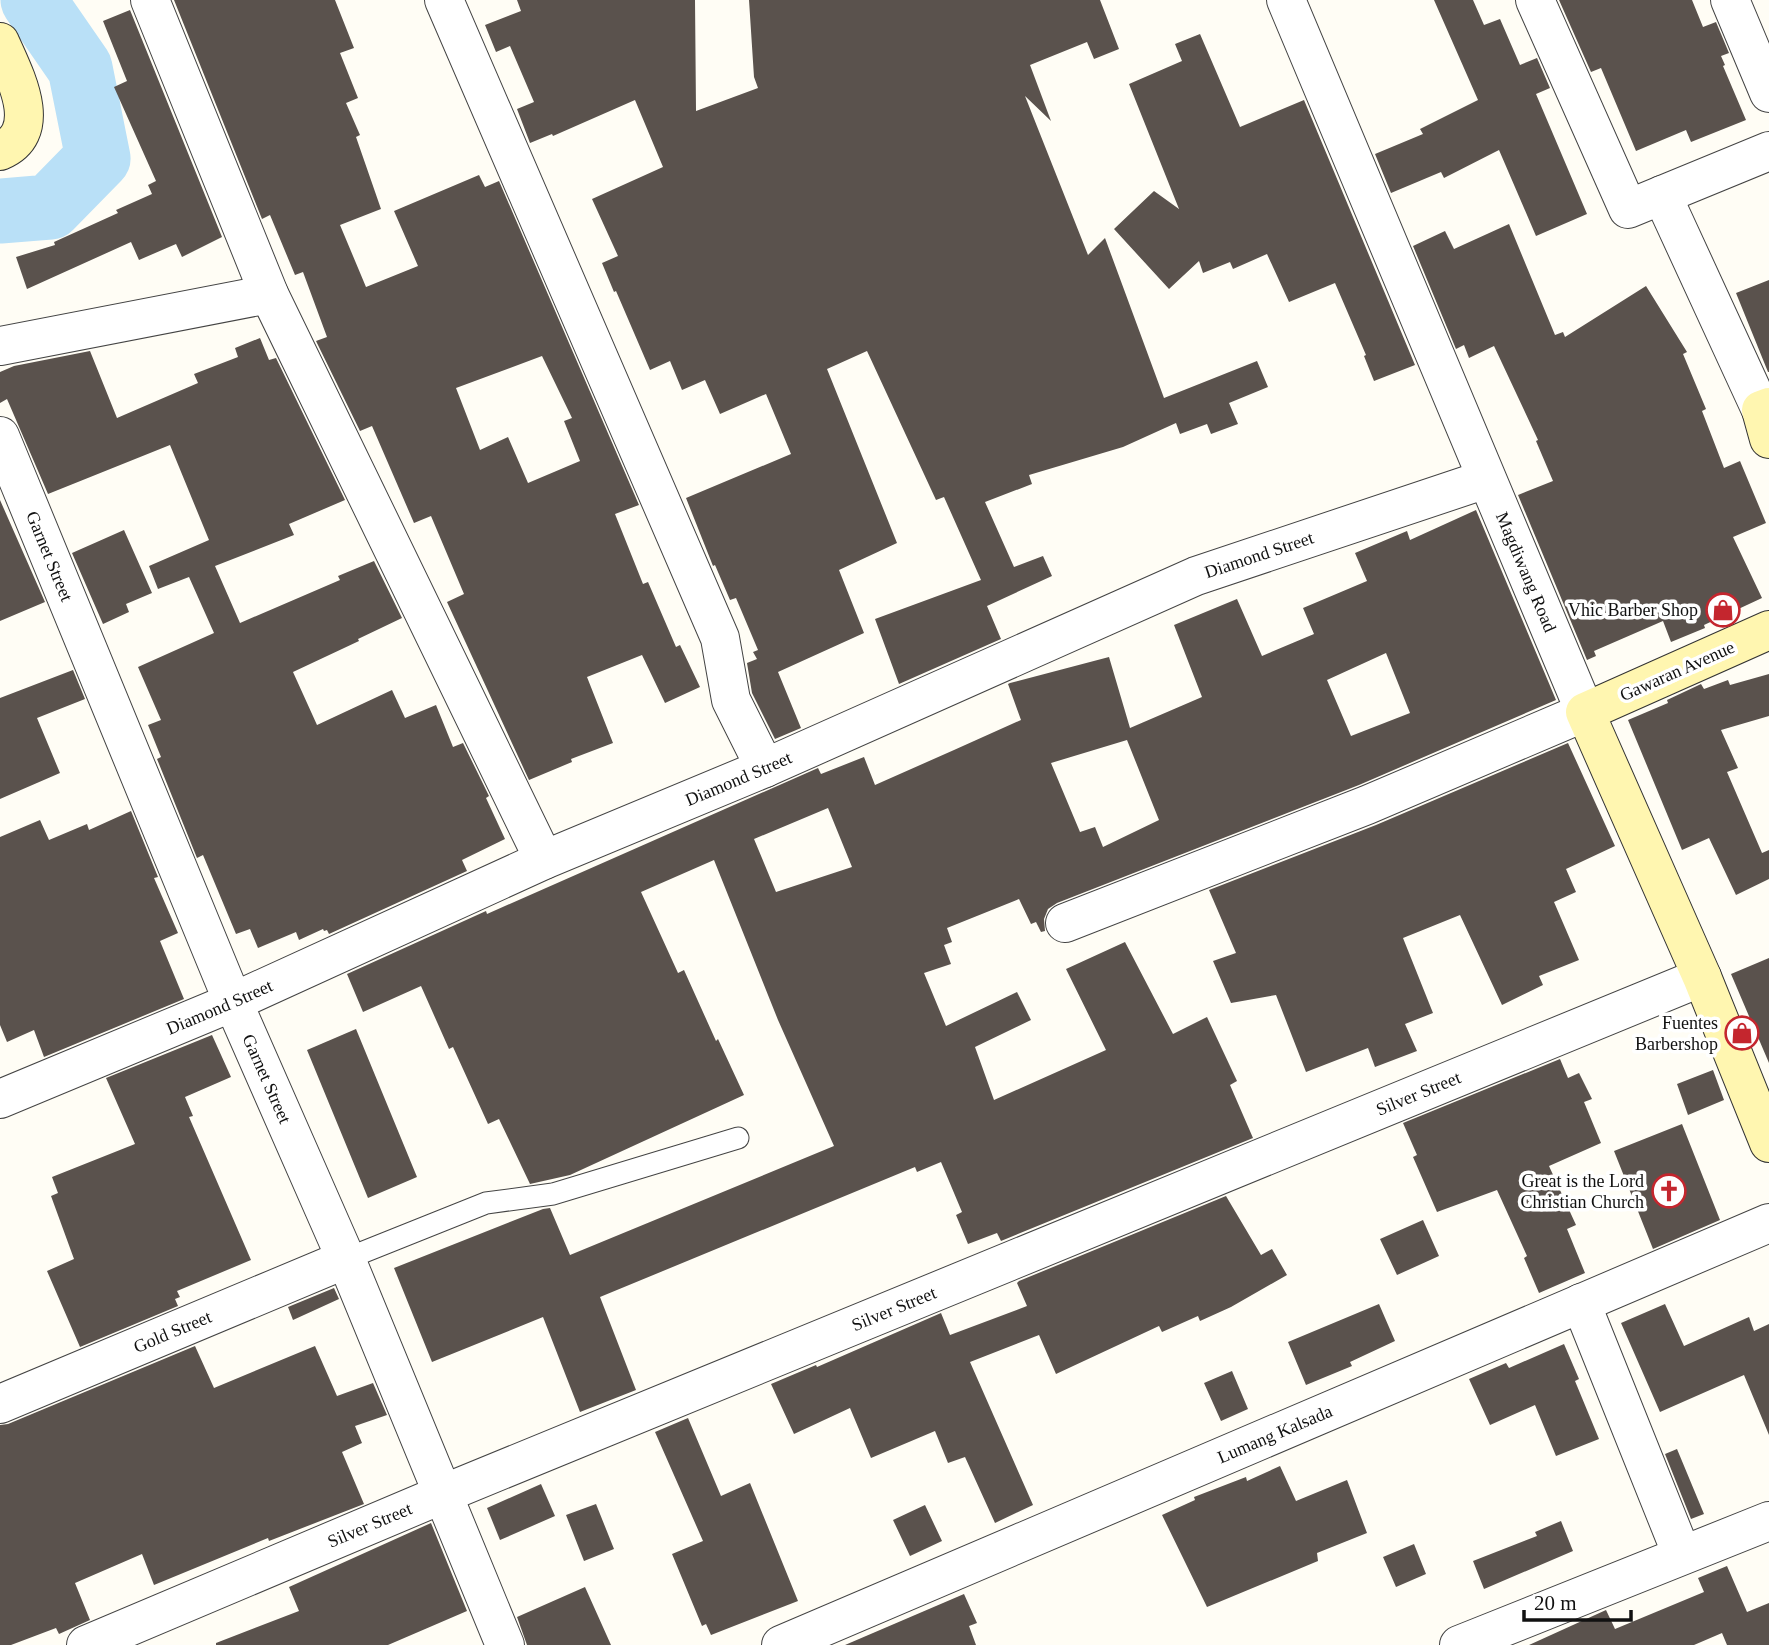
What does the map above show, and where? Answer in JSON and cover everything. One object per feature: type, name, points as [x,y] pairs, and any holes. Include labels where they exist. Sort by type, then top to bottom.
[{"type":"street","points":[[150,0],[269,294],[544,860]]},
{"type":"street","points":[[444,0],[720,638],[731,700],[765,768]]},
{"type":"street","name":"Magdiwang Road","points":[[1286,0],[1585,712],[1702,977],[1769,1143]]},
{"type":"street","points":[[1535,0],[1628,209],[1769,151]]},
{"type":"street","points":[[1730,0],[1769,93]]},
{"type":"street","points":[[0,42],[24,100],[21,135],[10,147],[0,151]]},
{"type":"street","points":[[1662,195],[1766,419]]},
{"type":"street","points":[[0,346],[269,294]]},
{"type":"street","name":"Garnet Street","points":[[0,436],[233,1002],[346,1259],[505,1645]]},
{"type":"street","name":"Diamond Street","points":[[0,1099],[233,1002],[544,860],[765,768],[1196,576],[1486,479]]},
{"type":"street","name":"Gawaran Avenue","points":[[1585,712],[1769,630]]},
{"type":"street","points":[[1065,923],[1367,805],[1585,712]]},
{"type":"street","name":"Silver Street","points":[[86,1645],[443,1494],[1702,977]]},
{"type":"street","name":"Lumang Kalsada","points":[[781,1645],[1769,1223]]},
{"type":"street","name":"Gold Street","points":[[0,1404],[346,1259]]},
{"type":"street","points":[[1581,1303],[1682,1555]]},
{"type":"street","points":[[1459,1645],[1769,1521]]},
{"type":"lane","points":[[346,1259],[486,1203],[553,1194],[738,1138]]},
{"type":"building","points":[[174,0],[335,0],[354,48],[340,53],[358,98],[346,103],[360,135],[356,137],[381,209],[340,225],[366,287],[418,266],[394,211],[479,175],[485,187],[499,181],[639,505],[615,514],[643,584],[648,582],[676,647],[680,645],[700,687],[665,703],[642,655],[587,677],[613,743],[571,759],[572,762],[529,780],[447,602],[464,594],[431,516],[414,523],[372,426],[360,431],[316,341],[327,337],[303,272],[295,275],[270,215],[262,219]],"holes":[[[542,356],[572,418],[564,421],[580,461],[528,483],[508,437],[480,450],[456,388]]]},
{"type":"building","points":[[517,0],[695,0],[696,111],[758,88],[754,77],[749,0],[1100,0],[1119,49],[1094,59],[1087,42],[1030,65],[1051,121],[1025,96],[1088,255],[1105,238],[1164,398],[1257,361],[1268,387],[1229,403],[1238,424],[1211,434],[1207,424],[1180,434],[1176,423],[1123,447],[1029,475],[1032,484],[985,502],[1014,567],[1043,556],[1052,576],[987,606],[1001,639],[899,684],[875,619],[981,580],[944,497],[936,500],[867,351],[827,369],[897,543],[839,570],[864,633],[778,672],[801,728],[775,739],[752,693],[747,663],[757,659],[753,652],[758,650],[736,598],[730,600],[715,565],[713,566],[686,498],[791,454],[766,394],[720,414],[705,380],[682,390],[670,361],[650,370],[602,263],[618,256],[592,199],[663,167],[635,100],[553,136],[552,134],[530,143],[517,109],[534,102],[510,46],[496,52],[485,25],[521,11]]},
{"type":"building","points":[[1434,0],[1473,0],[1484,25],[1500,19],[1520,65],[1537,58],[1550,88],[1536,94],[1587,214],[1536,236],[1499,150],[1444,178],[1441,172],[1391,193],[1375,154],[1423,134],[1420,129],[1478,100]]},
{"type":"building","points":[[1559,0],[1692,0],[1703,27],[1716,22],[1729,53],[1721,56],[1725,65],[1723,66],[1746,120],[1691,142],[1686,130],[1636,151],[1601,68],[1591,72]]},
{"type":"building","points":[[130,10],[222,237],[182,257],[176,244],[139,260],[131,242],[27,289],[16,257],[55,245],[54,242],[118,213],[116,210],[152,194],[148,185],[156,181],[114,87],[127,81],[103,21]]},
{"type":"building","points":[[1200,34],[1240,127],[1304,100],[1415,365],[1374,381],[1364,356],[1366,355],[1335,283],[1289,302],[1267,254],[1233,269],[1230,262],[1203,273],[1199,261],[1169,289],[1114,229],[1154,191],[1179,209],[1129,84],[1182,61],[1175,44]]},
{"type":"building","points":[[1509,224],[1555,335],[1563,332],[1565,337],[1646,286],[1687,352],[1683,354],[1706,409],[1702,411],[1724,468],[1740,461],[1766,523],[1733,537],[1762,598],[1704,625],[1705,628],[1671,642],[1663,621],[1594,651],[1596,656],[1587,660],[1518,495],[1553,481],[1536,441],[1538,440],[1494,346],[1469,358],[1464,345],[1456,349],[1413,246],[1445,231],[1454,249]]},
{"type":"building","points":[[1769,280],[1769,372],[1768,372],[1736,293]]},
{"type":"building","points":[[260,338],[269,360],[276,358],[345,500],[289,524],[294,535],[215,566],[240,623],[340,580],[338,576],[374,561],[402,618],[293,672],[317,725],[392,690],[405,718],[436,705],[453,747],[463,743],[489,796],[486,798],[505,839],[462,860],[467,871],[329,934],[323,929],[299,940],[296,932],[258,948],[250,929],[236,934],[203,855],[197,858],[157,759],[161,757],[148,725],[161,720],[138,667],[214,633],[189,577],[158,589],[149,566],[209,540],[170,445],[48,494],[7,399],[0,403],[0,372],[14,366],[90,351],[117,418],[198,383],[194,374],[238,357],[235,348]]},
{"type":"building","points":[[0,500],[45,602],[0,621]]},
{"type":"building","points":[[1476,510],[1556,700],[1359,785],[1057,903],[1048,909],[1044,919],[1045,931],[1041,932],[1036,922],[1031,924],[1019,899],[947,928],[952,942],[944,945],[951,964],[924,973],[946,1026],[1017,992],[1031,1020],[975,1047],[994,1100],[1106,1050],[1066,969],[1125,942],[1173,1034],[1207,1017],[1237,1081],[1230,1085],[1253,1138],[1001,1241],[997,1233],[968,1244],[956,1215],[962,1212],[941,1162],[917,1172],[915,1167],[600,1297],[636,1390],[580,1412],[543,1317],[432,1362],[394,1268],[550,1208],[570,1255],[834,1146],[778,1020],[714,860],[641,892],[678,973],[684,970],[744,1095],[570,1175],[530,1184],[499,1119],[488,1124],[453,1047],[449,1049],[421,986],[363,1012],[347,974],[818,768],[821,774],[864,757],[875,785],[1021,720],[1008,684],[1010,683],[1109,657],[1130,728],[1202,697],[1174,625],[1237,599],[1262,656],[1314,634],[1303,608],[1367,581],[1355,553],[1407,531],[1410,540]],"holes":[[[1386,653],[1410,713],[1351,736],[1327,680]],[[1127,740],[1159,820],[1103,847],[1095,827],[1080,832],[1051,763]],[[828,808],[852,867],[776,892],[754,839]]]},
{"type":"building","points":[[124,530],[152,593],[126,604],[129,612],[103,624],[72,553]]},
{"type":"building","points":[[73,670],[85,699],[37,718],[60,773],[0,799],[0,698]]},
{"type":"building","points":[[1769,674],[1769,716],[1721,730],[1738,768],[1727,772],[1762,853],[1769,850],[1769,879],[1736,895],[1709,838],[1682,850],[1628,720],[1668,703],[1667,700],[1701,684],[1704,689],[1728,680],[1730,685]]},
{"type":"building","points":[[1568,743],[1615,846],[1566,869],[1576,892],[1554,902],[1579,960],[1539,976],[1543,985],[1502,1005],[1460,915],[1403,938],[1433,1013],[1405,1024],[1417,1051],[1375,1067],[1368,1048],[1306,1072],[1276,995],[1231,1003],[1213,961],[1236,953],[1209,890],[1376,825]]},
{"type":"building","points":[[131,811],[158,877],[154,878],[178,933],[160,941],[184,999],[44,1057],[34,1030],[7,1042],[0,1025],[0,837],[40,820],[49,840],[87,824],[89,830]]},
{"type":"building","points":[[1769,958],[1769,1063],[1731,974]]},
{"type":"building","points":[[356,1029],[417,1177],[368,1198],[307,1050]]},
{"type":"building","points":[[212,1035],[231,1077],[185,1097],[193,1116],[189,1117],[251,1260],[177,1291],[180,1297],[175,1299],[178,1306],[80,1347],[47,1271],[74,1259],[51,1196],[58,1193],[52,1177],[135,1144],[106,1078]]},
{"type":"building","points":[[1560,1059],[1568,1078],[1579,1073],[1592,1099],[1584,1102],[1601,1143],[1549,1166],[1576,1225],[1567,1229],[1585,1273],[1539,1293],[1524,1258],[1527,1256],[1497,1190],[1437,1212],[1413,1157],[1417,1155],[1403,1123]]},
{"type":"building","points":[[1713,1070],[1724,1100],[1688,1115],[1677,1084]]},
{"type":"building","name":"Great is the Lord Christian Church","points":[[1682,1124],[1720,1220],[1653,1249],[1614,1151]]},
{"type":"building","points":[[1226,1196],[1261,1255],[1272,1249],[1287,1275],[1231,1307],[1200,1321],[1198,1316],[1162,1332],[1159,1326],[1056,1374],[1039,1335],[970,1362],[1033,1505],[995,1523],[965,1457],[948,1463],[935,1431],[871,1458],[850,1408],[794,1434],[771,1384],[941,1313],[950,1335],[1027,1306],[1017,1283],[1019,1281]]},
{"type":"building","points":[[1423,1220],[1439,1256],[1397,1275],[1380,1239]]},
{"type":"building","points":[[334,1288],[339,1299],[293,1320],[288,1307]]},
{"type":"building","points":[[1379,1304],[1395,1341],[1350,1362],[1352,1366],[1306,1385],[1288,1342]]},
{"type":"building","points":[[1665,1304],[1684,1346],[1749,1317],[1754,1331],[1769,1324],[1769,1435],[1744,1375],[1660,1412],[1621,1323]]},
{"type":"building","points":[[1564,1344],[1579,1379],[1575,1381],[1599,1439],[1556,1456],[1535,1405],[1490,1425],[1469,1379],[1506,1363],[1509,1368]]},
{"type":"building","points":[[195,1346],[214,1388],[315,1346],[337,1396],[373,1383],[387,1415],[355,1426],[362,1443],[342,1452],[364,1504],[269,1541],[268,1538],[154,1585],[142,1554],[75,1583],[90,1620],[59,1634],[56,1628],[11,1645],[0,1645],[0,1425]]},
{"type":"building","points":[[1232,1371],[1248,1409],[1221,1421],[1204,1383]]},
{"type":"building","points":[[688,1418],[721,1496],[750,1483],[798,1601],[711,1635],[706,1624],[702,1626],[672,1554],[703,1541],[655,1432]]},
{"type":"building","points":[[1677,1449],[1704,1514],[1691,1519],[1665,1454]]},
{"type":"building","points":[[1280,1466],[1296,1501],[1347,1480],[1367,1533],[1317,1553],[1318,1561],[1207,1607],[1162,1515],[1195,1500],[1194,1497],[1246,1477],[1247,1481]]},
{"type":"building","points":[[541,1484],[555,1516],[500,1540],[487,1508]]},
{"type":"building","points":[[596,1504],[614,1549],[584,1561],[566,1515]]},
{"type":"building","points":[[925,1505],[942,1541],[910,1556],[893,1520]]},
{"type":"building","points":[[1561,1521],[1573,1551],[1484,1589],[1473,1561],[1537,1536],[1535,1532]]},
{"type":"building","points":[[431,1523],[467,1611],[388,1645],[216,1645],[299,1611],[289,1587]]},
{"type":"building","points":[[1414,1544],[1426,1574],[1396,1587],[1383,1557]]},
{"type":"building","points":[[1727,1566],[1747,1612],[1769,1603],[1769,1645],[1727,1645],[1722,1633],[1694,1645],[1529,1645],[1606,1610],[1615,1629],[1704,1592],[1698,1578]]},
{"type":"building","points":[[585,1587],[611,1645],[527,1645],[517,1617]]},
{"type":"building","points":[[964,1594],[977,1623],[969,1626],[976,1645],[845,1645]]},
{"type":"waterway","points":[[0,211],[50,207],[98,158],[80,68],[33,0]]},
{"type":"place","name":"Vhic Barber Shop","points":[[1723,610]]},
{"type":"place","name":"Fuentes Barbershop","points":[[1742,1033]]},
{"type":"place","name":"Great is the Lord Christian Church","points":[[1669,1191]]}]
